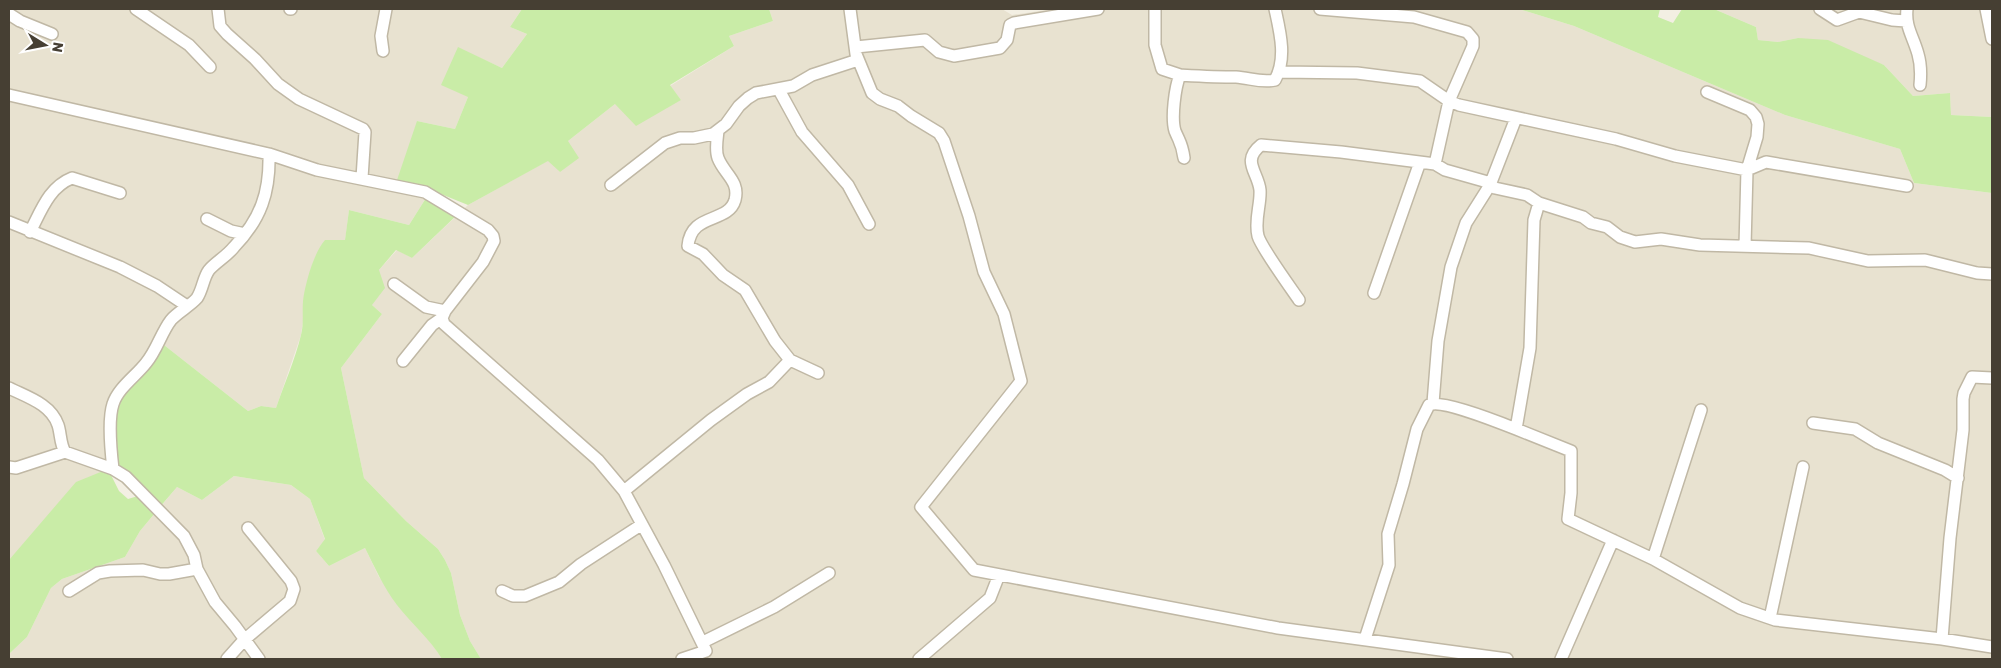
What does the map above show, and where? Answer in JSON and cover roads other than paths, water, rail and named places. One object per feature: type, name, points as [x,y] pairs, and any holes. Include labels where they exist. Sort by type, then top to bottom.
[{"type":"street","points":[[136,9],[188,46],[210,67]]},
{"type":"street","points":[[218,9],[220,26],[278,84],[299,99],[363,129],[365,132],[362,178]]},
{"type":"street","points":[[383,51],[380,36],[386,9]]},
{"type":"street","points":[[850,9],[858,60],[870,89],[875,96],[898,106],[939,133],[944,141],[969,216],[984,272],[1004,314],[1021,381],[921,507],[974,570],[1278,628],[1507,659]]},
{"type":"street","points":[[856,47],[925,40],[938,52],[958,57],[1000,48],[1007,40],[1010,25],[1014,23],[1098,9]]},
{"type":"street","points":[[1155,9],[1155,44],[1162,69],[1180,75],[1218,78],[1238,77],[1267,82],[1276,80],[1280,72],[1281,43],[1275,9]]},
{"type":"street","points":[[1320,9],[1414,17],[1467,32],[1473,39],[1473,46],[1449,101],[1435,164]]},
{"type":"street","points":[[1820,9],[1837,20],[1859,12],[1892,20],[1906,21]]},
{"type":"street","points":[[1906,9],[1906,21],[1919,56],[1920,85]]},
{"type":"street","points":[[1986,9],[1992,39]]},
{"type":"street","points":[[9,14],[20,21],[52,34]]},
{"type":"street","points":[[610,185],[665,144],[680,138],[694,138],[718,131],[726,124],[739,106],[756,93],[793,86],[825,70],[858,60]]},
{"type":"street","points":[[1280,72],[1357,73],[1420,81],[1449,101],[1516,118],[1616,139],[1676,156],[1747,170],[1766,162],[1907,186]]},
{"type":"street","points":[[1180,75],[1177,82],[1173,120],[1176,132],[1182,143],[1184,158]]},
{"type":"street","points":[[779,90],[802,132],[848,185],[869,224]]},
{"type":"street","points":[[1707,92],[1750,110],[1756,117],[1758,124],[1757,137],[1747,170],[1745,246]]},
{"type":"street","points":[[9,95],[269,154],[317,170],[425,192],[488,230],[493,236],[494,241],[483,262],[443,314],[403,361]]},
{"type":"street","points":[[1433,403],[1438,341],[1451,267],[1466,223],[1490,185],[1516,118]]},
{"type":"street","points":[[718,131],[718,158],[733,179],[736,187],[736,198],[729,210],[704,221],[694,228],[690,235],[688,246],[702,254],[723,275],[745,290],[775,341],[790,360],[818,372]]},
{"type":"street","points":[[1299,300],[1258,238],[1256,220],[1260,188],[1251,165],[1255,150],[1261,145],[1435,164],[1445,170],[1484,180],[1494,188],[1528,195],[1539,202],[1583,217],[1591,223],[1607,227],[1620,237],[1635,242],[1661,239],[1700,245],[1809,248],[1868,261],[1925,260],[1977,273],[1992,274]]},
{"type":"street","points":[[114,468],[111,413],[114,402],[120,392],[148,361],[172,319],[196,300],[210,269],[234,249],[246,234],[262,206],[268,189],[269,154]]},
{"type":"street","points":[[1374,292],[1420,162]]},
{"type":"street","points":[[30,232],[52,190],[65,181],[72,178],[120,193]]},
{"type":"street","points":[[1516,429],[1530,348],[1534,220],[1539,202]]},
{"type":"street","points":[[207,219],[231,231],[246,234]]},
{"type":"street","points":[[9,222],[120,267],[157,286],[187,306]]},
{"type":"street","points":[[394,284],[426,307],[443,314]]},
{"type":"street","points":[[443,314],[444,324],[598,460],[624,491],[703,642],[706,651],[682,659]]},
{"type":"street","points":[[624,491],[703,426],[747,394],[769,382],[790,360]]},
{"type":"street","points":[[1942,639],[1947,570],[1963,430],[1964,392],[1972,377],[1992,378]]},
{"type":"street","points":[[9,388],[37,402],[51,412],[56,420],[65,452]]},
{"type":"street","points":[[1365,639],[1389,565],[1388,534],[1403,484],[1416,429],[1428,405],[1433,403],[1451,406],[1499,422],[1570,451],[1571,493],[1568,519],[1653,559],[1740,608],[1770,618],[1992,647]]},
{"type":"street","points":[[1653,559],[1701,410]]},
{"type":"street","points":[[1812,423],[1855,429],[1878,443],[1945,470],[1958,478]]},
{"type":"street","points":[[9,467],[16,468],[65,452],[114,468],[126,477],[184,536],[194,555],[197,569],[215,602],[259,659]]},
{"type":"street","points":[[1770,618],[1803,468]]},
{"type":"street","points":[[502,591],[513,596],[525,596],[559,582],[581,564],[641,525]]},
{"type":"street","points":[[227,659],[244,640],[290,601],[294,589],[291,580],[248,528]]},
{"type":"street","points":[[1561,659],[1613,540]]},
{"type":"street","points":[[69,591],[98,573],[143,570],[169,574],[197,569]]},
{"type":"street","points":[[703,642],[774,607],[829,573]]},
{"type":"street","points":[[919,659],[990,598],[999,575]]}]
